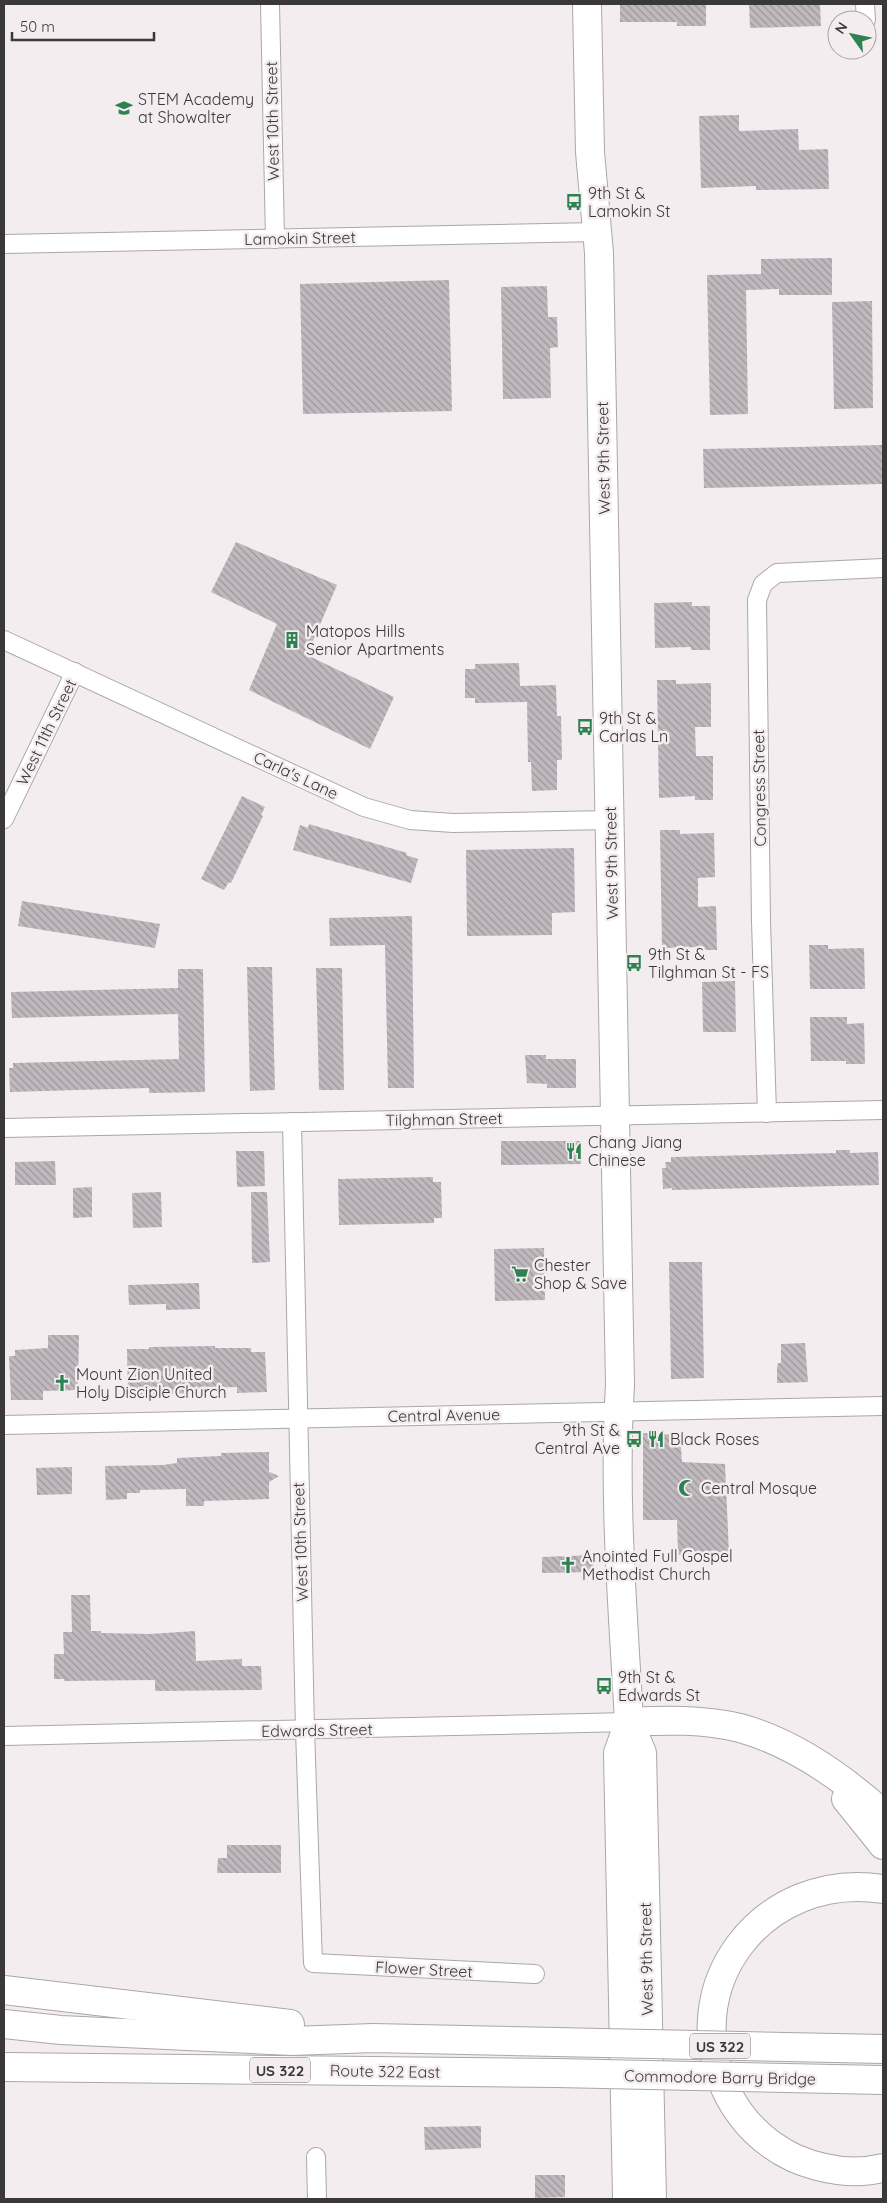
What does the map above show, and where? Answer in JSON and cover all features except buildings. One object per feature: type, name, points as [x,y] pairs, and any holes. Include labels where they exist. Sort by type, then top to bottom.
[{"type":"main road","name":"West 9th Street","points":[[587,4],[590,152],[597,232],[610,820],[620,1385],[617,1436],[619,1534],[629,1722],[642,1753],[652,2199]]},
{"type":"main road","name":"West 9th Street","points":[[627,2199],[618,1753],[629,1722]]},
{"type":"main road","points":[[629,1722],[698,1722],[739,1728],[777,1742],[810,1758],[883,1814]]},
{"type":"main road","points":[[810,1758],[883,1845]]},
{"type":"main road","points":[[883,1889],[851,1886],[814,1892],[797,1899],[765,1918],[751,1931],[730,1961],[716,1996],[712,2033],[714,2052],[725,2087],[744,2119],[771,2144],[804,2162],[821,2168],[858,2172],[883,2168]]},
{"type":"main road","points":[[4,1990],[319,2027],[373,2038]]},
{"type":"main road","name":"US 322","points":[[4,2024],[61,2030],[292,2041],[373,2038]]},
{"type":"main road","name":"Commodore Barry Bridge","points":[[373,2038],[883,2049]]},
{"type":"main road","name":"Route 322 East","points":[[4,2067],[557,2073]]},
{"type":"main road","name":"Commodore Barry Bridge","points":[[557,2073],[883,2080]]},
{"type":"street","name":"West 10th Street","points":[[270,4],[275,239]]},
{"type":"street","name":"Lamokin Street","points":[[4,244],[597,232]]},
{"type":"street","name":"Congress Street","points":[[767,1112],[761,921],[757,600],[763,584],[777,573],[881,568]]},
{"type":"street","name":"Carla's Lane","points":[[4,640],[364,807],[410,820],[453,823],[610,820]]},
{"type":"street","name":"West 11th Street","points":[[4,819],[75,672]]},
{"type":"street","name":"Tilghman Street","points":[[4,1128],[883,1110]]},
{"type":"street","name":"West 10th Street","points":[[292,1122],[297,1418],[313,1962]]},
{"type":"street","name":"Central Avenue","points":[[4,1425],[883,1406]]},
{"type":"street","name":"Edwards Street","points":[[4,1736],[629,1722]]},
{"type":"street","name":"Flower Street","points":[[313,1962],[535,1974]]},
{"type":"street","points":[[316,2157],[317,2199]]},
{"type":"place","name":"STEM Academy at Showalter","points":[[124,108]]},
{"type":"place","name":"9th St & Lamokin St","points":[[574,202]]},
{"type":"place","name":"Matopos Hills Senior Apartments","points":[[292,640]]},
{"type":"place","name":"9th St & Carlas Ln","points":[[585,727]]},
{"type":"place","name":"9th St & Tilghman St - FS","points":[[634,963]]},
{"type":"place","name":"Chang Jiang Chinese","points":[[574,1151]]},
{"type":"place","name":"Chester Shop & Save","points":[[520,1274]]},
{"type":"place","name":"Mount Zion United Holy Disciple Church","points":[[62,1383]]},
{"type":"place","name":"9th St & Central Ave","points":[[634,1439]]},
{"type":"place","name":"Black Roses","points":[[656,1439]]},
{"type":"place","name":"Central Mosque","points":[[687,1488]]},
{"type":"place","name":"Anointed Full Gospel Methodist Church","points":[[568,1565]]},
{"type":"place","name":"9th St & Edwards St","points":[[604,1686]]}]
